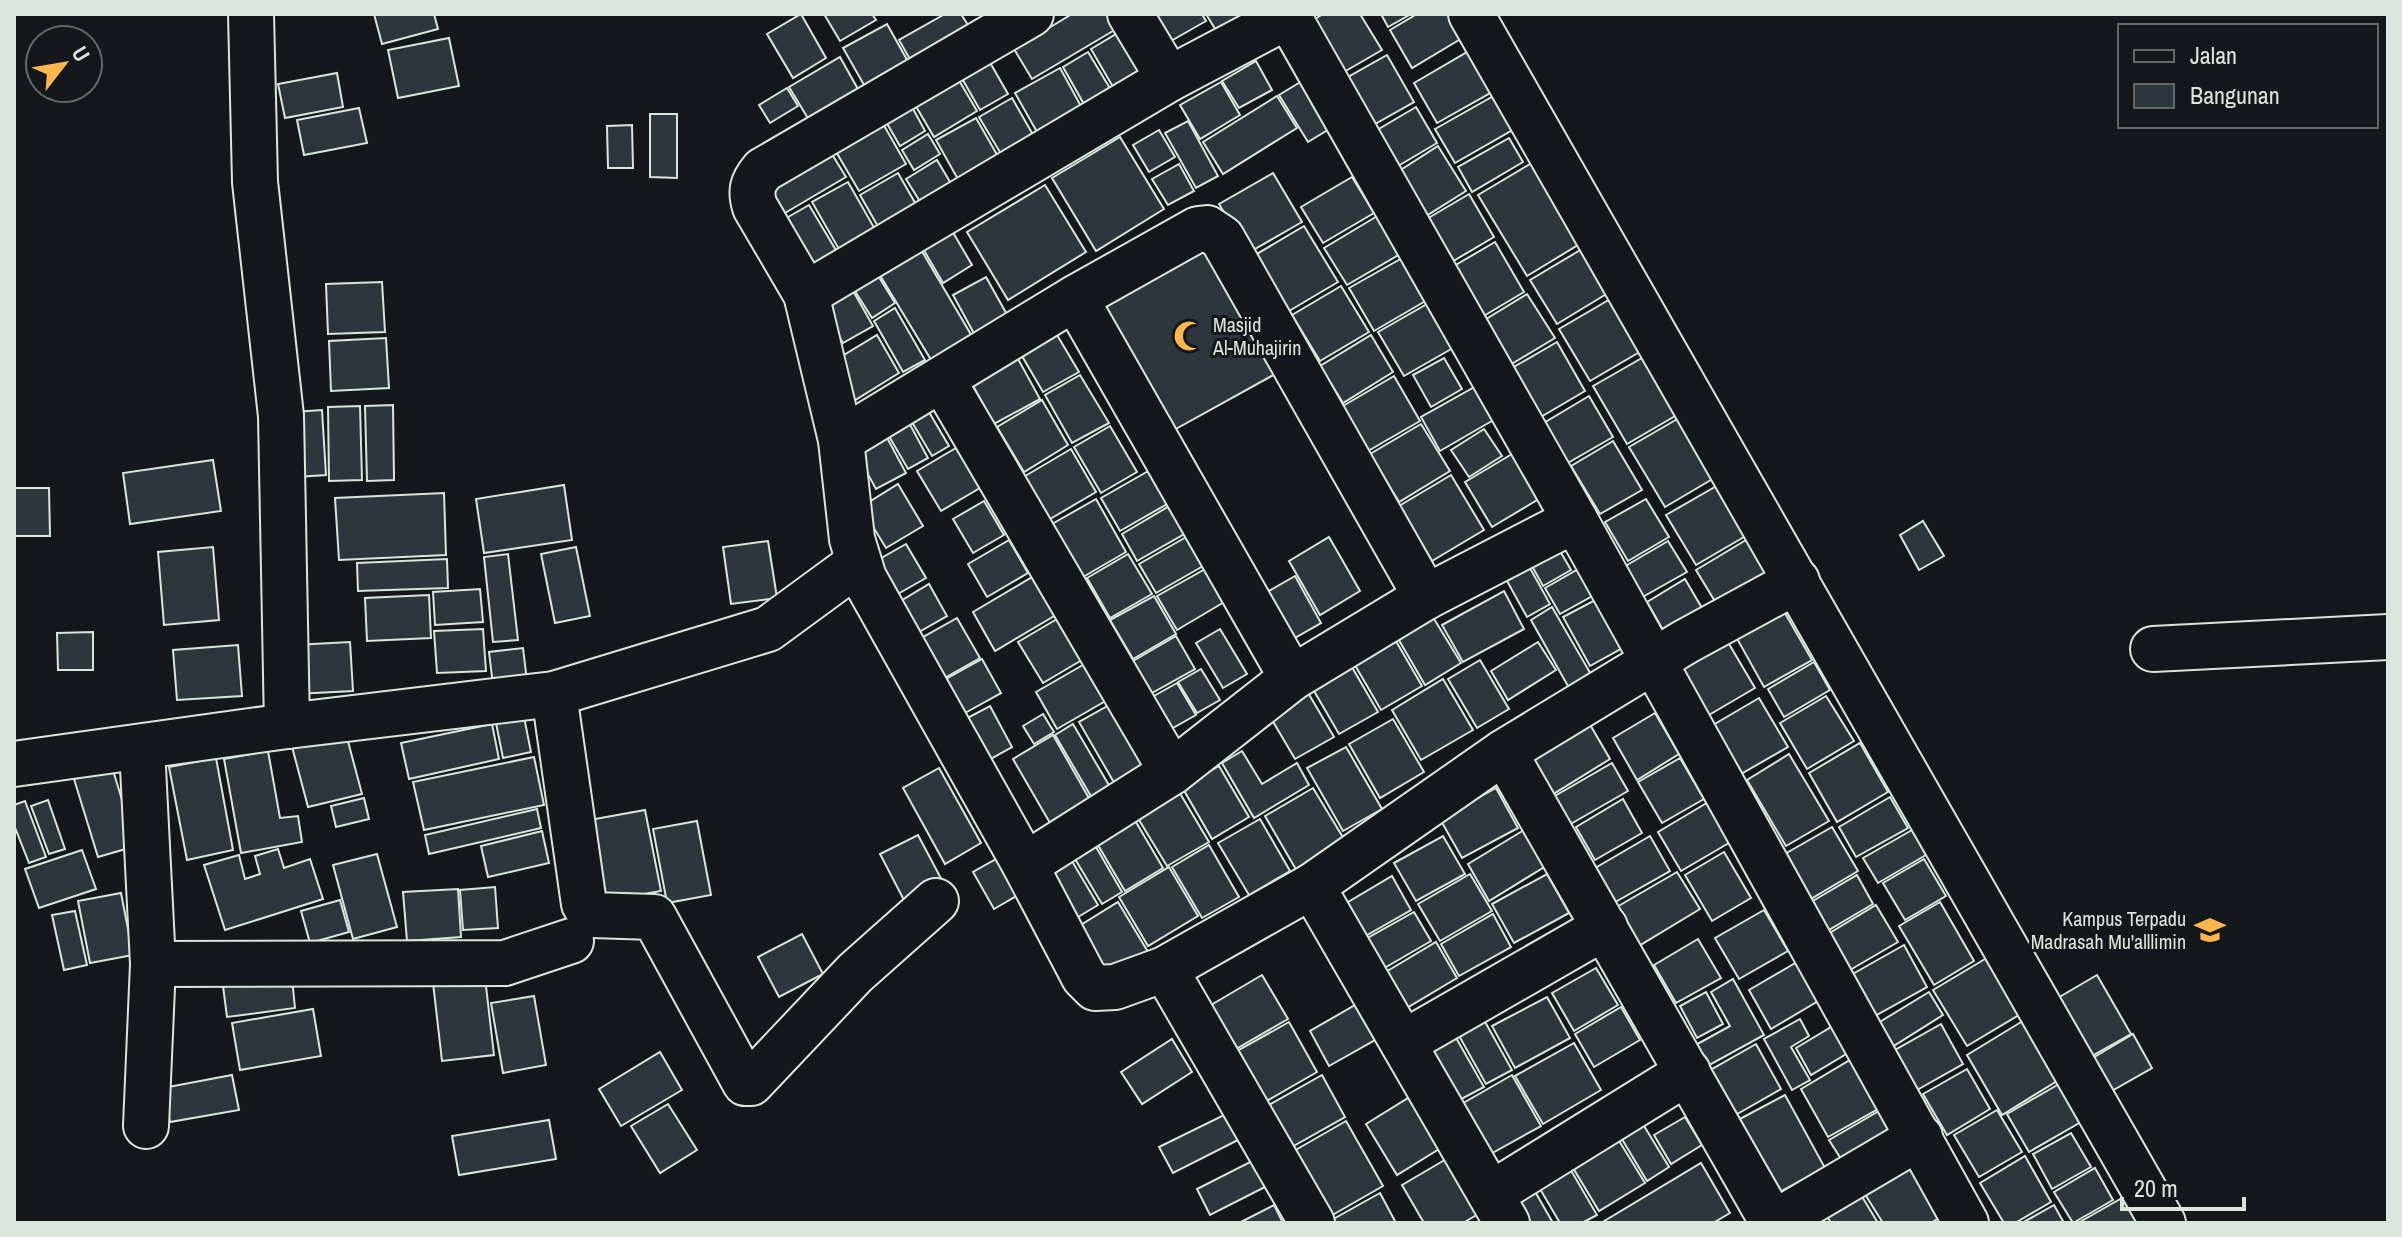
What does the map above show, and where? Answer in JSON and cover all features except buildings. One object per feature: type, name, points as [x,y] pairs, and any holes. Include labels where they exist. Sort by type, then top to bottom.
[{"type":"street","points":[[251,14],[255,182],[281,416],[287,726]]},
{"type":"street","points":[[1031,14],[763,170],[754,181],[751,193],[755,207],[806,294],[841,440],[852,539],[864,578],[1025,865],[1084,977],[1095,988],[1115,987],[1165,969],[1312,886],[1504,752],[1653,662],[1797,581]]},
{"type":"street","points":[[1130,14],[1169,79]]},
{"type":"street","points":[[1471,14],[2163,1223]]},
{"type":"street","points":[[806,294],[1169,79],[1289,15],[1575,520],[1966,1223]]},
{"type":"street","points":[[841,440],[1075,298],[1198,229],[1215,232],[1222,238],[1426,597]]},
{"type":"street","points":[[1075,298],[1292,678]]},
{"type":"street","points":[[942,379],[1172,772]]},
{"type":"street","points":[[1025,865],[1172,772],[1292,678],[1426,597],[1575,520]]},
{"type":"street","points":[[14,764],[287,726],[554,694],[768,629],[858,563]]},
{"type":"street","points":[[2153,649],[2388,637]]},
{"type":"street","points":[[554,694],[584,904],[592,915],[654,917],[745,1083],[751,1083],[855,973],[936,901]]},
{"type":"street","points":[[142,748],[153,964],[146,1126]]},
{"type":"street","points":[[1504,752],[1774,1223],[1920,1137]]},
{"type":"street","points":[[1312,886],[1499,1209],[1688,1072]]},
{"type":"street","points":[[1403,1043],[1605,927]]},
{"type":"street","points":[[153,964],[505,963],[571,941]]},
{"type":"street","points":[[1165,969],[1312,1223]]},
{"type":"place","name":"Masjid Al-Muhajirin","points":[[1189,336]]},
{"type":"place","name":"Kampus Terpadu Madrasah Mu'alllimin","points":[[2210,930]]}]
